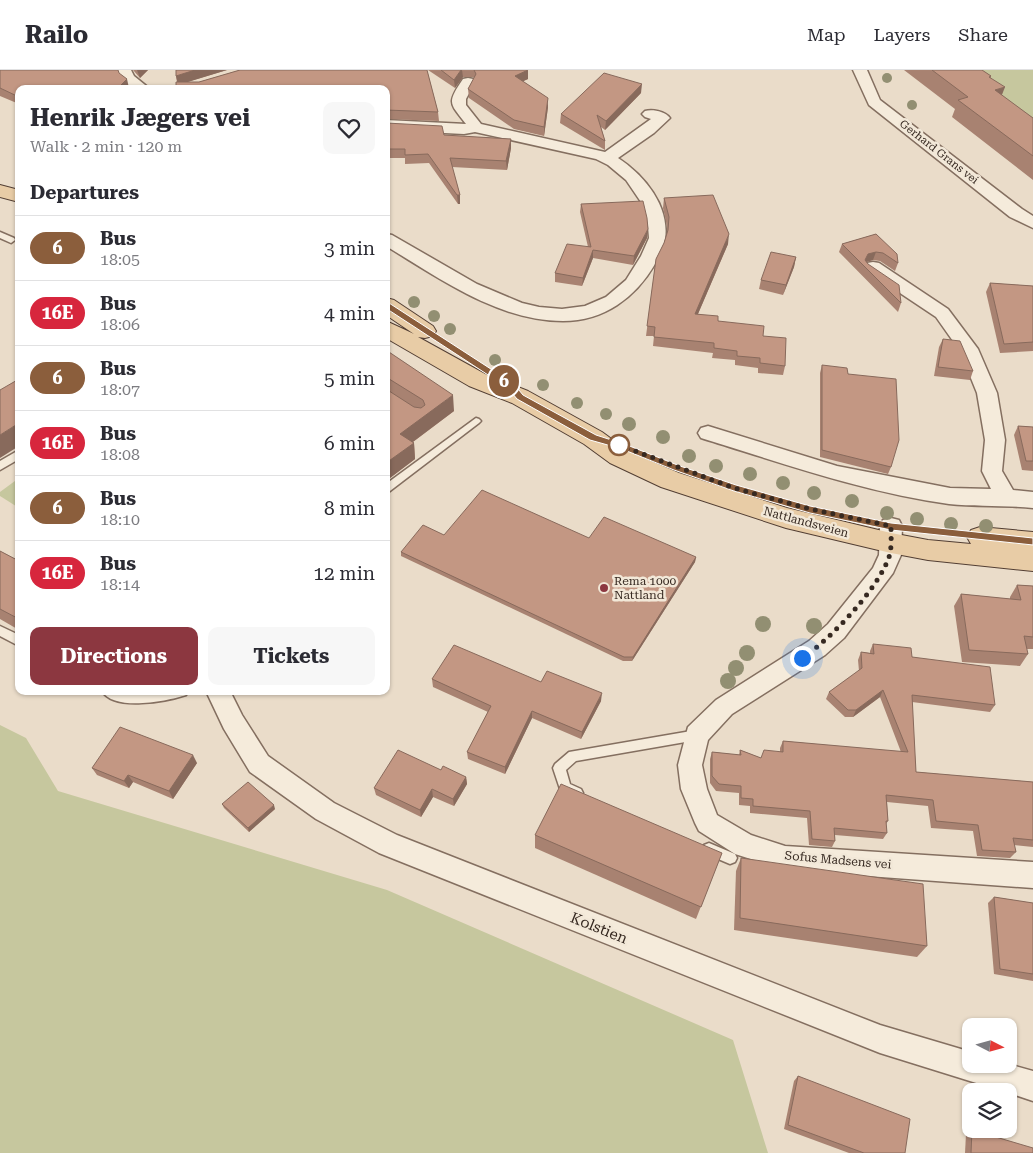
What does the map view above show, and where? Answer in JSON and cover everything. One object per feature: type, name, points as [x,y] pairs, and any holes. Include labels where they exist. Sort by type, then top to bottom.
[{"type":"main road","points":[[0,191],[15,195]]},
{"type":"main road","name":"Nattlandsveien","points":[[390,308],[511,386],[520,397]]},
{"type":"main road","name":"Nattlandsveien","points":[[390,330],[477,380],[520,397],[593,438],[619,457],[678,482],[786,518],[891,535],[1033,542]]},
{"type":"main road","name":"Nattlandsveien","points":[[891,535],[928,550],[1033,562]]},
{"type":"street","points":[[124,70],[128,78],[138,85]]},
{"type":"street","name":"Gerhard Grans vei","points":[[860,70],[874,102],[1016,213],[1033,223]]},
{"type":"street","points":[[468,82],[459,99],[459,106],[473,122],[475,128]]},
{"type":"street","points":[[607,158],[649,130],[662,118],[650,114]]},
{"type":"street","points":[[390,125],[475,128],[556,144],[607,158],[616,163],[644,190],[655,214],[657,239],[648,262],[632,286],[608,304],[596,309],[564,315],[547,314],[503,304],[390,242]]},
{"type":"street","points":[[874,267],[942,313],[969,349],[987,393],[995,440],[992,471],[1006,497]]},
{"type":"street","points":[[708,433],[837,473],[950,496],[1006,497],[1033,500]]},
{"type":"street","points":[[697,735],[724,707],[817,648],[836,630],[882,573],[890,556],[891,535]]},
{"type":"street","name":"Kolstien","points":[[220,695],[233,722],[259,764],[324,810],[388,844],[880,1039],[1033,1086]]},
{"type":"street","name":"Sofus Madsens vei","points":[[697,735],[690,765],[694,789],[708,823],[744,845],[786,858],[1033,875]]},
{"type":"lane","points":[[0,235],[11,240]]},
{"type":"lane","points":[[390,487],[476,421]]},
{"type":"lane","points":[[0,466],[15,457]]},
{"type":"lane","points":[[0,631],[15,639]]},
{"type":"lane","points":[[121,695],[131,698],[150,699],[166,695]]},
{"type":"lane","points":[[593,800],[565,788],[559,768],[573,756],[697,735]]},
{"type":"lane","points":[[694,842],[730,858]]},
{"type":"green space","points":[[958,70],[1033,70],[1033,136]]},
{"type":"green space","points":[[15,481],[15,505],[0,496],[0,492]]},
{"type":"green space","points":[[0,725],[26,738],[58,791],[387,890],[733,1040],[768,1153],[0,1153]]},
{"type":"building","points":[[0,70],[118,70],[127,79],[121,85],[15,85],[15,95],[0,88]]},
{"type":"building","points":[[176,70],[195,70],[176,76]]},
{"type":"building","points":[[240,70],[427,70],[438,112],[390,110],[390,85],[176,85],[176,82],[199,82]]},
{"type":"building","points":[[441,70],[461,70],[454,80]]},
{"type":"building","points":[[474,70],[528,70],[515,76],[548,98],[544,127],[514,120],[468,89],[476,74]]},
{"type":"building","points":[[932,70],[982,70],[1005,87],[995,90],[1033,118],[1033,156],[958,100],[968,97]]},
{"type":"building","points":[[604,73],[642,84],[606,121],[597,115],[605,141],[561,114]]},
{"type":"building","points":[[390,123],[442,126],[444,135],[511,139],[506,161],[450,158],[460,195],[457,195],[428,154],[405,155],[405,149],[390,149]]},
{"type":"building","points":[[713,195],[729,234],[695,314],[718,316],[718,321],[764,326],[763,336],[786,338],[785,366],[760,363],[760,358],[737,356],[737,351],[714,348],[714,343],[654,337],[655,327],[647,326],[656,259],[668,230],[669,217],[664,198]]},
{"type":"building","points":[[643,201],[648,229],[634,256],[593,250],[583,278],[555,273],[567,244],[591,247],[581,204]]},
{"type":"building","points":[[876,234],[897,254],[898,263],[883,253],[876,252],[868,254],[865,260],[899,285],[901,303],[842,244]]},
{"type":"building","points":[[771,252],[796,257],[786,285],[761,280]]},
{"type":"building","points":[[990,283],[1033,286],[1033,342],[1004,344]]},
{"type":"building","points":[[943,339],[960,341],[973,371],[938,367]]},
{"type":"building","points":[[390,353],[453,395],[400,434],[414,443],[390,460],[390,392],[414,407],[421,408],[425,405],[423,400],[390,379]]},
{"type":"building","points":[[822,365],[847,368],[848,374],[896,379],[899,440],[891,467],[822,450]]},
{"type":"building","points":[[15,381],[15,426],[0,435],[0,390]]},
{"type":"building","points":[[1018,426],[1033,427],[1033,461],[1026,461]]},
{"type":"building","points":[[482,490],[589,538],[604,517],[696,557],[633,657],[624,657],[401,552],[423,525],[444,535]]},
{"type":"building","points":[[0,551],[15,559],[15,617],[0,609]]},
{"type":"building","points":[[1017,585],[1033,586],[1033,637],[1024,636],[1028,654],[969,650],[961,594],[1021,600]]},
{"type":"building","points":[[873,644],[911,648],[912,657],[990,667],[995,705],[912,695],[916,772],[1033,782],[1033,840],[1013,838],[1016,852],[982,850],[978,825],[936,821],[933,800],[886,795],[887,833],[834,828],[835,841],[812,839],[810,811],[753,806],[753,799],[741,798],[741,786],[719,784],[712,776],[712,752],[741,755],[740,750],[761,758],[764,750],[783,752],[783,741],[908,752],[883,690],[856,710],[848,710],[829,692],[862,668],[861,652],[874,654]]},
{"type":"building","points":[[454,645],[541,682],[547,671],[602,693],[582,732],[532,711],[505,767],[467,752],[491,706],[432,679]]},
{"type":"building","points":[[120,727],[193,755],[169,791],[128,775],[124,781],[92,768]]},
{"type":"building","points":[[398,750],[441,770],[443,766],[466,777],[453,799],[432,789],[420,810],[374,788]]},
{"type":"building","points":[[248,782],[274,805],[248,828],[222,804]]},
{"type":"building","points":[[561,784],[722,853],[701,907],[535,835]]},
{"type":"building","points":[[741,858],[923,884],[927,946],[740,918]]},
{"type":"building","points":[[994,897],[1033,903],[1033,974],[1000,969]]},
{"type":"building","points":[[798,1076],[910,1119],[905,1153],[864,1153],[788,1125]]},
{"type":"building","points":[[972,1138],[999,1138],[1033,1148],[1033,1153],[971,1153]]},
{"type":"bus line","name":"6","points":[[390,308],[511,386],[520,397],[593,438],[624,447],[734,488],[810,509],[891,526],[955,535],[1033,542]]},
{"type":"place","name":"Rema 1000 Nattland","points":[[604,588]]},
{"type":"route","points":[[619,445],[734,488],[810,509],[891,526],[890,556],[882,573],[836,630],[817,648],[802,658]]}]
